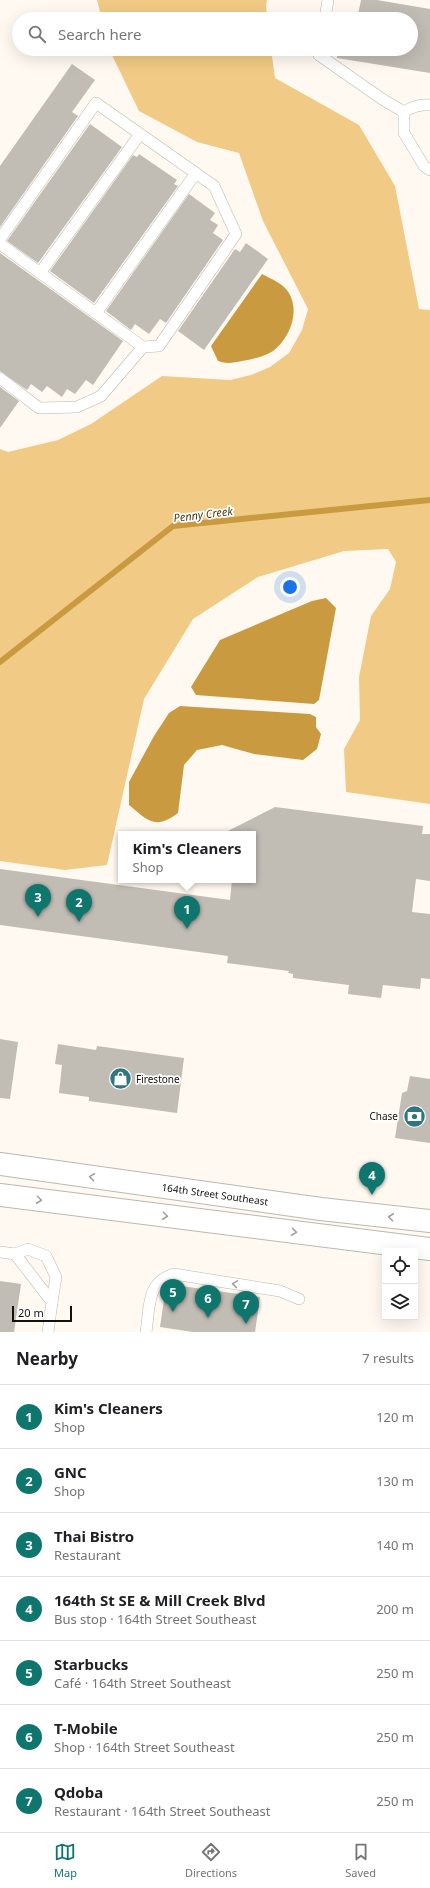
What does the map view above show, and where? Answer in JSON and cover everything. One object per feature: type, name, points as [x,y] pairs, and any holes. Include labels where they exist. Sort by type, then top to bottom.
[{"type":"main road","name":"164th Street Southeast","points":[[0,1164],[321,1209],[430,1221]]},
{"type":"main road","points":[[0,1195],[430,1249]]},
{"type":"lane","points":[[326,12],[328,0]]},
{"type":"lane","points":[[320,56],[404,112]]},
{"type":"lane","points":[[0,239],[96,103],[214,186],[236,234],[159,346],[143,348],[100,396],[77,407],[39,408],[0,378]]},
{"type":"lane","points":[[404,112],[412,107],[424,104],[430,106]]},
{"type":"lane","points":[[404,112],[404,133],[424,166],[430,170]]},
{"type":"lane","points":[[40,274],[140,134]]},
{"type":"lane","points":[[96,313],[196,173]]},
{"type":"lane","points":[[0,244],[143,348]]},
{"type":"lane","points":[[0,1252],[15,1254],[28,1249],[46,1256],[56,1277],[48,1332]]},
{"type":"lane","points":[[15,1254],[52,1302]]},
{"type":"lane","points":[[146,1332],[152,1291],[156,1284],[164,1277],[174,1274],[280,1291],[300,1299]]},
{"type":"shaded area","points":[[97,0],[267,0],[266,12],[100,12]]},
{"type":"shaded area","points":[[112,56],[272,56],[275,78],[359,125],[395,186],[419,309],[430,310],[430,804],[346,792],[344,749],[360,720],[359,677],[371,616],[390,589],[396,562],[388,549],[344,551],[258,577],[193,619],[144,699],[107,865],[65,870],[0,861],[0,449],[8,452],[58,440],[91,424],[162,376],[230,380],[251,375],[270,367],[289,353],[302,330],[308,309],[263,221],[239,153],[197,142],[139,111]]},
{"type":"shaded area","points":[[262,274],[280,284],[289,293],[294,308],[292,324],[288,332],[279,346],[266,355],[233,363],[218,361],[211,346]]},
{"type":"shaded area","points":[[326,598],[336,608],[319,700],[314,704],[196,695],[191,687],[220,640],[312,601]]},
{"type":"shaded area","points":[[180,706],[310,714],[316,717],[316,727],[321,734],[317,749],[303,760],[254,754],[222,745],[197,750],[184,765],[178,813],[163,821],[152,821],[141,815],[129,805],[129,782],[154,736],[169,713]]},
{"type":"building","points":[[361,0],[377,0],[430,9],[430,73],[337,58],[337,56],[418,56],[418,12],[358,12]]},
{"type":"building","points":[[72,64],[95,80],[72,112],[78,116],[0,227],[0,166]]},
{"type":"building","points":[[90,124],[122,147],[38,263],[7,241]]},
{"type":"building","points":[[139,154],[177,180],[174,184],[178,186],[94,303],[50,271],[133,155],[137,157]]},
{"type":"building","points":[[189,194],[215,213],[210,220],[218,225],[213,233],[223,240],[166,323],[160,319],[149,334],[135,324],[131,330],[106,311]]},
{"type":"building","points":[[246,243],[268,259],[204,350],[178,331],[235,249],[240,252]]},
{"type":"building","points":[[0,253],[123,341],[93,385],[86,380],[75,394],[67,389],[62,397],[47,386],[42,392],[31,384],[27,390],[0,371]]},
{"type":"building","points":[[0,387],[19,401],[0,428]]},
{"type":"building","points":[[275,807],[423,826],[422,834],[430,834],[430,881],[416,879],[412,912],[430,914],[430,979],[421,978],[420,989],[383,985],[381,998],[348,994],[349,985],[293,978],[293,974],[288,973],[289,971],[227,963],[228,956],[0,925],[0,869],[230,900],[232,883],[256,883],[256,831],[228,831]]},
{"type":"building","points":[[0,1039],[18,1042],[10,1099],[0,1098]]},
{"type":"building","name":"Firestone","points":[[58,1044],[96,1050],[97,1046],[184,1058],[177,1113],[89,1101],[89,1097],[59,1093],[62,1065],[55,1064]]},
{"type":"building","name":"Chase","points":[[410,1076],[430,1079],[430,1143],[395,1138],[402,1093],[407,1091]]},
{"type":"building","points":[[0,1281],[21,1284],[14,1332],[0,1332]]},
{"type":"building","points":[[174,1285],[260,1297],[255,1332],[193,1332],[160,1327],[165,1293]]},
{"type":"waterway","name":"Penny Creek","points":[[0,662],[173,526],[430,500]]},
{"type":"place","name":"Thai Bistro","points":[[38,917]]},
{"type":"place","name":"GNC","points":[[79,922]]},
{"type":"place","name":"Kim's Cleaners","points":[[187,929]]},
{"type":"place","name":"Firestone","points":[[121,1079]]},
{"type":"place","name":"Chase","points":[[414,1116]]},
{"type":"place","name":"164th St SE & Mill Creek Blvd","points":[[372,1195]]},
{"type":"place","name":"Starbucks","points":[[173,1312]]},
{"type":"place","name":"T-Mobile","points":[[208,1318]]},
{"type":"place","name":"Qdoba","points":[[246,1324]]}]
